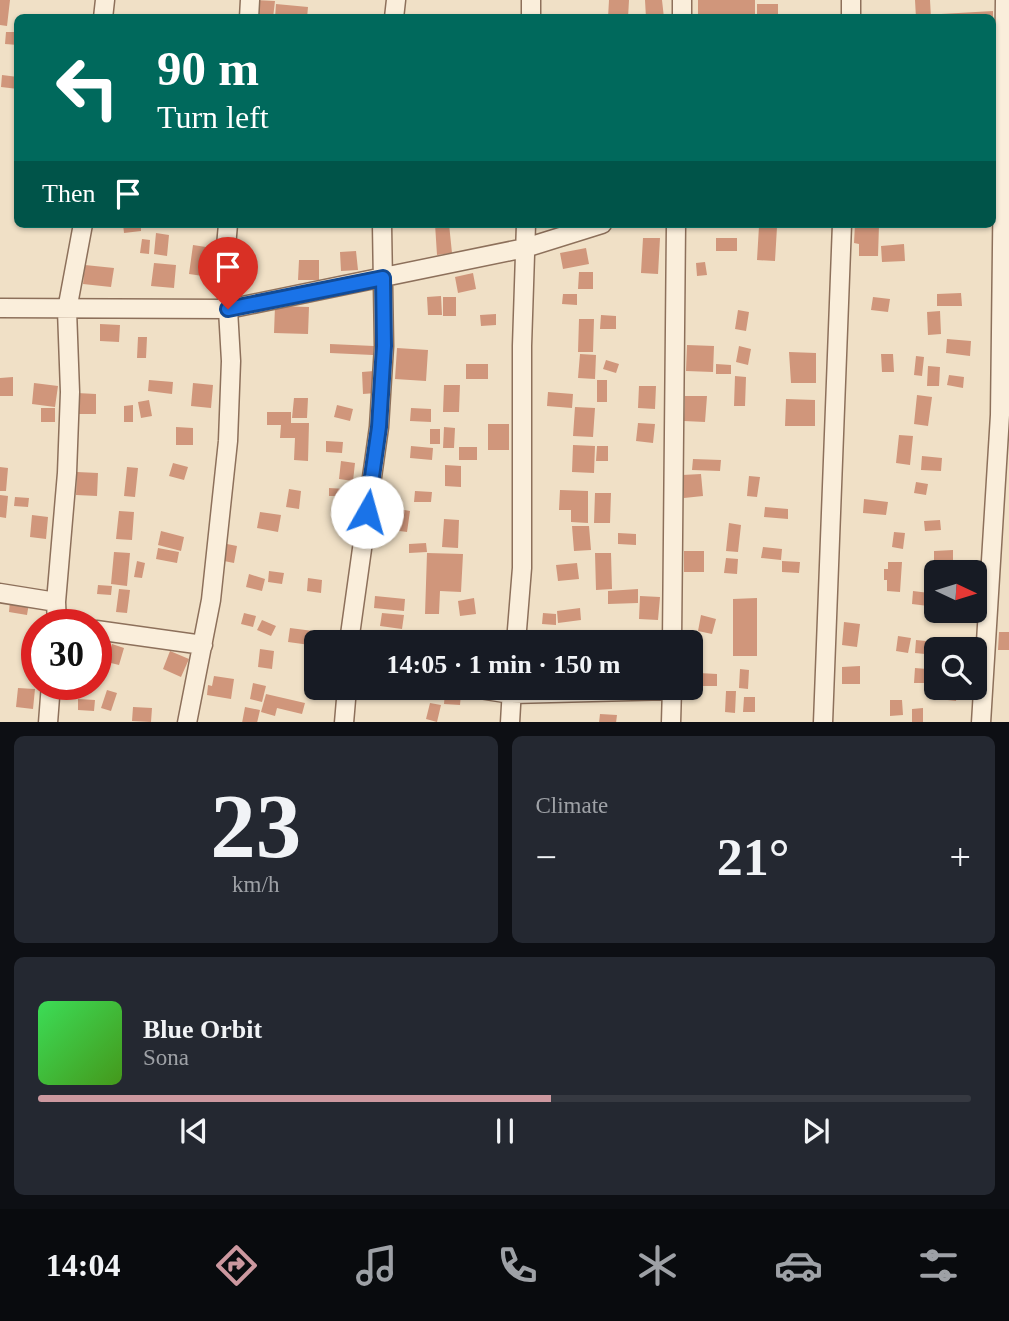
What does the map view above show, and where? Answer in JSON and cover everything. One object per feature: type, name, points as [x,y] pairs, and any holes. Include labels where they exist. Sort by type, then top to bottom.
[{"type":"street","points":[[981,722],[1000,415],[1001,130],[1005,0]]},
{"type":"street","points":[[57,609],[70,391],[67,310],[82,228]]},
{"type":"street","points":[[187,722],[204,645],[228,441],[230,361],[225,258],[228,228]]},
{"type":"street","points":[[351,630],[379,427],[384,346],[382,228]]},
{"type":"street","points":[[517,630],[522,568],[522,346],[526,228]]},
{"type":"street","points":[[0,308],[228,309],[525,248],[589,228]]},
{"type":"street","points":[[672,630],[676,228]]},
{"type":"street","points":[[823,722],[842,228]]},
{"type":"street","points":[[0,593],[57,602]]},
{"type":"street","points":[[112,632],[204,645]]},
{"type":"street","points":[[48,722],[50,700]]},
{"type":"street","points":[[344,722],[346,700]]},
{"type":"street","points":[[510,722],[511,700]]},
{"type":"street","points":[[671,722],[672,700]]},
{"type":"building","points":[[0,0],[10,0],[7,26],[0,25]]},
{"type":"building","points":[[255,0],[275,1],[273,14],[253,14]]},
{"type":"building","points":[[609,0],[629,0],[628,14],[608,14]]},
{"type":"building","points":[[645,0],[662,0],[664,14],[646,14]]},
{"type":"building","points":[[698,0],[755,0],[755,14],[698,14]]},
{"type":"building","points":[[915,0],[930,0],[931,14],[916,14]]},
{"type":"building","points":[[276,4],[308,7],[307,14],[275,14]]},
{"type":"building","points":[[757,4],[778,4],[778,14],[757,14]]},
{"type":"building","points":[[993,11],[993,14],[941,14]]},
{"type":"building","points":[[6,32],[14,32],[14,45],[5,44]]},
{"type":"building","points":[[2,75],[14,76],[14,89],[1,87]]},
{"type":"building","points":[[123,228],[141,228],[141,231],[124,233]]},
{"type":"building","points":[[435,228],[449,228],[452,253],[437,255]]},
{"type":"building","points":[[759,228],[777,228],[775,261],[757,260]]},
{"type":"building","points":[[855,228],[879,228],[878,256],[859,256],[859,244],[854,243]]},
{"type":"building","points":[[156,233],[169,235],[167,256],[154,254]]},
{"type":"building","points":[[643,238],[660,238],[658,274],[641,273]]},
{"type":"building","points":[[716,238],[737,238],[737,251],[716,251]]},
{"type":"building","points":[[142,239],[150,240],[149,254],[140,253]]},
{"type":"building","points":[[904,244],[905,261],[882,262],[881,246]]},
{"type":"building","points":[[193,245],[206,247],[203,276],[189,274]]},
{"type":"building","points":[[586,248],[589,264],[563,269],[560,253]]},
{"type":"building","points":[[356,251],[358,270],[341,271],[340,252]]},
{"type":"building","points":[[299,260],[319,260],[319,280],[298,280]]},
{"type":"building","points":[[705,262],[707,275],[697,276],[696,263]]},
{"type":"building","points":[[154,263],[176,265],[174,288],[151,286]]},
{"type":"building","points":[[85,265],[114,268],[111,287],[83,284]]},
{"type":"building","points":[[579,272],[593,272],[593,289],[578,289]]},
{"type":"building","points":[[473,273],[476,289],[458,293],[455,277]]},
{"type":"building","points":[[961,293],[962,306],[937,306],[937,294]]},
{"type":"building","points":[[563,294],[577,294],[577,305],[562,304]]},
{"type":"building","points":[[441,296],[442,315],[428,315],[427,297]]},
{"type":"building","points":[[443,297],[456,297],[456,316],[443,316]]},
{"type":"building","points":[[873,297],[890,299],[888,312],[871,310]]},
{"type":"building","points":[[275,306],[309,307],[308,334],[274,333]]},
{"type":"building","points":[[738,310],[749,312],[746,331],[735,329]]},
{"type":"building","points":[[940,311],[941,334],[928,335],[927,312]]},
{"type":"building","points":[[496,314],[496,325],[481,326],[480,315]]},
{"type":"building","points":[[601,315],[616,316],[616,329],[600,329]]},
{"type":"building","points":[[579,319],[594,319],[593,352],[578,352]]},
{"type":"building","points":[[100,324],[120,325],[119,342],[100,341]]},
{"type":"building","points":[[138,337],[147,337],[146,358],[137,358]]},
{"type":"building","points":[[947,339],[971,341],[970,356],[946,353]]},
{"type":"building","points":[[330,344],[374,346],[373,355],[330,353]]},
{"type":"building","points":[[687,345],[714,346],[713,372],[686,371]]},
{"type":"building","points":[[739,346],[751,349],[748,365],[736,362]]},
{"type":"building","points":[[397,348],[428,350],[426,381],[395,379]]},
{"type":"building","points":[[789,352],[816,353],[816,383],[791,383]]},
{"type":"building","points":[[580,354],[596,355],[595,379],[578,378]]},
{"type":"building","points":[[881,354],[893,354],[894,372],[882,372]]},
{"type":"building","points":[[916,356],[924,357],[922,376],[914,375]]},
{"type":"building","points":[[606,360],[619,364],[616,373],[603,369]]},
{"type":"building","points":[[466,364],[488,364],[488,379],[466,379]]},
{"type":"building","points":[[716,364],[731,365],[731,374],[716,374]]},
{"type":"building","points":[[928,366],[940,367],[939,386],[927,386]]},
{"type":"building","points":[[374,371],[376,393],[363,394],[362,372]]},
{"type":"building","points":[[949,375],[964,377],[963,388],[947,385]]},
{"type":"building","points":[[735,376],[746,377],[745,406],[734,406]]},
{"type":"building","points":[[13,377],[13,396],[0,396],[0,378]]},
{"type":"building","points":[[149,380],[173,382],[172,394],[148,391]]},
{"type":"building","points":[[597,380],[607,380],[607,402],[597,402]]},
{"type":"building","points":[[34,383],[58,386],[55,407],[32,404]]},
{"type":"building","points":[[193,383],[213,385],[211,408],[191,406]]},
{"type":"building","points":[[444,385],[460,385],[459,412],[443,412]]},
{"type":"building","points":[[639,386],[656,386],[655,409],[638,408]]},
{"type":"building","points":[[548,392],[573,394],[572,408],[547,406]]},
{"type":"building","points":[[77,393],[96,394],[96,414],[77,414]]},
{"type":"building","points":[[917,395],[932,397],[928,426],[914,424]]},
{"type":"building","points":[[685,396],[707,396],[705,422],[684,421]]},
{"type":"building","points":[[294,398],[308,398],[307,418],[292,418]]},
{"type":"building","points":[[786,399],[815,400],[815,426],[785,426]]},
{"type":"building","points":[[149,400],[152,416],[141,418],[138,402]]},
{"type":"building","points":[[133,405],[133,422],[124,422],[124,406]]},
{"type":"building","points":[[337,405],[353,409],[350,421],[334,417]]},
{"type":"building","points":[[575,407],[595,408],[593,437],[573,436]]},
{"type":"building","points":[[41,408],[55,408],[55,422],[41,422]]},
{"type":"building","points":[[411,408],[431,409],[431,422],[410,421]]},
{"type":"building","points":[[267,412],[291,412],[291,423],[309,423],[308,461],[294,460],[295,438],[280,438],[281,425],[267,425]]},
{"type":"building","points":[[638,423],[655,424],[653,443],[636,441]]},
{"type":"building","points":[[488,424],[509,424],[509,450],[488,450]]},
{"type":"building","points":[[176,427],[193,428],[193,445],[176,445]]},
{"type":"building","points":[[444,427],[455,428],[454,448],[443,448]]},
{"type":"building","points":[[430,429],[440,429],[440,444],[430,444]]},
{"type":"building","points":[[899,435],[913,436],[910,465],[896,463]]},
{"type":"building","points":[[326,441],[343,442],[342,453],[326,452]]},
{"type":"building","points":[[573,445],[595,446],[594,473],[572,472]]},
{"type":"building","points":[[411,446],[433,448],[432,460],[410,458]]},
{"type":"building","points":[[597,446],[608,446],[608,461],[596,461]]},
{"type":"building","points":[[459,447],[477,447],[477,460],[459,460]]},
{"type":"building","points":[[922,456],[942,458],[941,471],[921,470]]},
{"type":"building","points":[[693,459],[721,460],[720,471],[692,470]]},
{"type":"building","points":[[341,461],[355,463],[353,481],[339,479]]},
{"type":"building","points":[[173,463],[188,467],[184,480],[169,476]]},
{"type":"building","points":[[445,465],[461,466],[461,487],[445,486]]},
{"type":"building","points":[[0,467],[8,468],[6,491],[0,491]]},
{"type":"building","points":[[127,467],[138,468],[135,497],[124,496]]},
{"type":"building","points":[[77,472],[98,473],[97,496],[76,495]]},
{"type":"building","points":[[701,474],[703,496],[684,498],[682,475]]},
{"type":"building","points":[[749,476],[760,477],[757,497],[747,496]]},
{"type":"building","points":[[916,482],[928,484],[926,495],[914,493]]},
{"type":"building","points":[[329,488],[346,489],[346,496],[329,496]]},
{"type":"building","points":[[289,489],[301,491],[299,509],[286,507]]},
{"type":"building","points":[[560,490],[588,491],[588,523],[571,522],[571,510],[559,510]]},
{"type":"building","points":[[415,491],[432,492],[431,502],[414,502]]},
{"type":"building","points":[[595,493],[611,493],[610,523],[594,523]]},
{"type":"building","points":[[0,495],[8,496],[6,518],[0,517]]},
{"type":"building","points":[[15,497],[29,498],[28,507],[14,506]]},
{"type":"building","points":[[864,499],[888,502],[886,515],[863,513]]},
{"type":"building","points":[[388,507],[410,511],[407,532],[385,529]]},
{"type":"building","points":[[765,507],[788,509],[788,519],[764,517]]},
{"type":"building","points":[[119,511],[134,512],[132,540],[116,539]]},
{"type":"building","points":[[260,512],[281,515],[278,532],[257,528]]},
{"type":"building","points":[[32,515],[48,517],[46,539],[30,537]]},
{"type":"building","points":[[444,519],[459,520],[458,548],[442,547]]},
{"type":"building","points":[[940,520],[941,530],[925,531],[924,521]]},
{"type":"building","points":[[729,523],[741,525],[738,552],[726,551]]},
{"type":"building","points":[[572,526],[589,526],[591,550],[574,551]]},
{"type":"building","points":[[161,531],[184,537],[181,551],[158,545]]},
{"type":"building","points":[[894,532],[905,533],[903,549],[892,547]]},
{"type":"building","points":[[618,533],[636,534],[636,545],[618,544]]},
{"type":"building","points":[[426,543],[427,552],[409,553],[409,544]]},
{"type":"building","points":[[227,544],[237,546],[234,563],[224,561]]},
{"type":"building","points":[[763,547],[782,549],[781,560],[761,558]]},
{"type":"building","points":[[158,548],[179,552],[177,563],[156,559]]},
{"type":"building","points":[[953,550],[953,560],[934,560],[934,551]]},
{"type":"building","points":[[684,551],[704,551],[704,572],[684,572]]},
{"type":"building","points":[[114,552],[130,553],[127,586],[111,584]]},
{"type":"building","points":[[427,553],[463,554],[461,592],[440,591],[439,614],[425,614]]},
{"type":"building","points":[[595,553],[611,553],[612,589],[596,590]]},
{"type":"building","points":[[726,558],[738,559],[737,574],[724,573]]},
{"type":"building","points":[[137,561],[145,563],[142,578],[134,577]]},
{"type":"building","points":[[782,561],[800,562],[799,573],[782,572]]},
{"type":"building","points":[[888,562],[902,562],[900,592],[887,591],[884,569],[888,569]]},
{"type":"building","points":[[577,563],[579,579],[558,581],[556,565]]},
{"type":"building","points":[[269,571],[284,573],[282,584],[268,582]]},
{"type":"building","points":[[249,574],[265,579],[262,591],[246,587]]},
{"type":"building","points":[[308,578],[322,580],[321,593],[307,591]]},
{"type":"building","points":[[98,585],[112,586],[111,595],[97,594]]},
{"type":"building","points":[[119,589],[130,590],[127,613],[116,612]]},
{"type":"building","points":[[638,589],[638,603],[608,604],[608,591]]},
{"type":"building","points":[[913,591],[924,592],[924,606],[912,604]]},
{"type":"building","points":[[375,596],[405,599],[404,611],[374,608]]},
{"type":"building","points":[[640,596],[660,597],[658,620],[639,619]]},
{"type":"building","points":[[474,598],[476,614],[460,616],[458,601]]},
{"type":"building","points":[[757,598],[757,656],[733,656],[733,599]]},
{"type":"building","points":[[10,600],[29,603],[28,609],[21,609],[21,614],[9,612]]},
{"type":"building","points":[[580,608],[581,620],[558,623],[557,611]]},
{"type":"building","points":[[244,613],[256,616],[253,627],[241,624]]},
{"type":"building","points":[[382,613],[404,615],[402,629],[380,626]]},
{"type":"building","points":[[543,613],[556,614],[556,625],[542,624]]},
{"type":"building","points":[[701,615],[716,619],[712,634],[698,630]]},
{"type":"building","points":[[262,620],[276,626],[271,636],[257,630]]},
{"type":"building","points":[[844,622],[860,624],[857,647],[842,645]]},
{"type":"building","points":[[290,628],[305,630],[304,644],[288,642]]},
{"type":"building","points":[[999,632],[1009,632],[1009,650],[998,650]]},
{"type":"building","points":[[898,636],[911,638],[908,653],[896,651]]},
{"type":"building","points":[[916,640],[924,641],[924,654],[915,653]]},
{"type":"building","points":[[112,644],[124,648],[119,665],[112,663]]},
{"type":"building","points":[[260,649],[274,651],[272,669],[258,667]]},
{"type":"building","points":[[170,651],[189,659],[181,677],[163,669]]},
{"type":"building","points":[[860,666],[860,684],[842,684],[842,667]]},
{"type":"building","points":[[915,668],[924,669],[924,683],[914,683]]},
{"type":"building","points":[[740,669],[749,670],[748,689],[739,688]]},
{"type":"building","points":[[703,673],[717,674],[717,686],[703,686]]},
{"type":"building","points":[[214,676],[234,679],[231,699],[207,695],[208,685],[212,686]]},
{"type":"building","points":[[253,683],[266,686],[262,702],[250,699]]},
{"type":"building","points":[[18,688],[21,688],[21,700],[34,700],[33,709],[16,707]]},
{"type":"building","points":[[726,691],[736,691],[735,713],[725,712]]},
{"type":"building","points":[[112,692],[117,693],[111,711],[101,708],[104,700],[112,700]]},
{"type":"building","points":[[266,694],[305,703],[302,714],[277,708],[275,716],[261,712]]},
{"type":"building","points":[[744,697],[755,697],[755,712],[743,712]]},
{"type":"building","points":[[78,700],[95,700],[94,711],[78,710]]},
{"type":"building","points":[[444,700],[460,700],[460,705],[444,704]]},
{"type":"building","points":[[890,700],[902,700],[903,715],[890,716]]},
{"type":"building","points":[[430,703],[441,705],[437,722],[426,719]]},
{"type":"building","points":[[133,707],[152,708],[151,722],[132,721]]},
{"type":"building","points":[[245,707],[260,710],[257,722],[242,722]]},
{"type":"building","points":[[923,708],[923,722],[912,722],[912,709]]},
{"type":"building","points":[[600,714],[617,715],[616,722],[599,722]]},
{"type":"route","points":[[228,309],[383,278],[384,346],[379,427],[367,512]]}]
